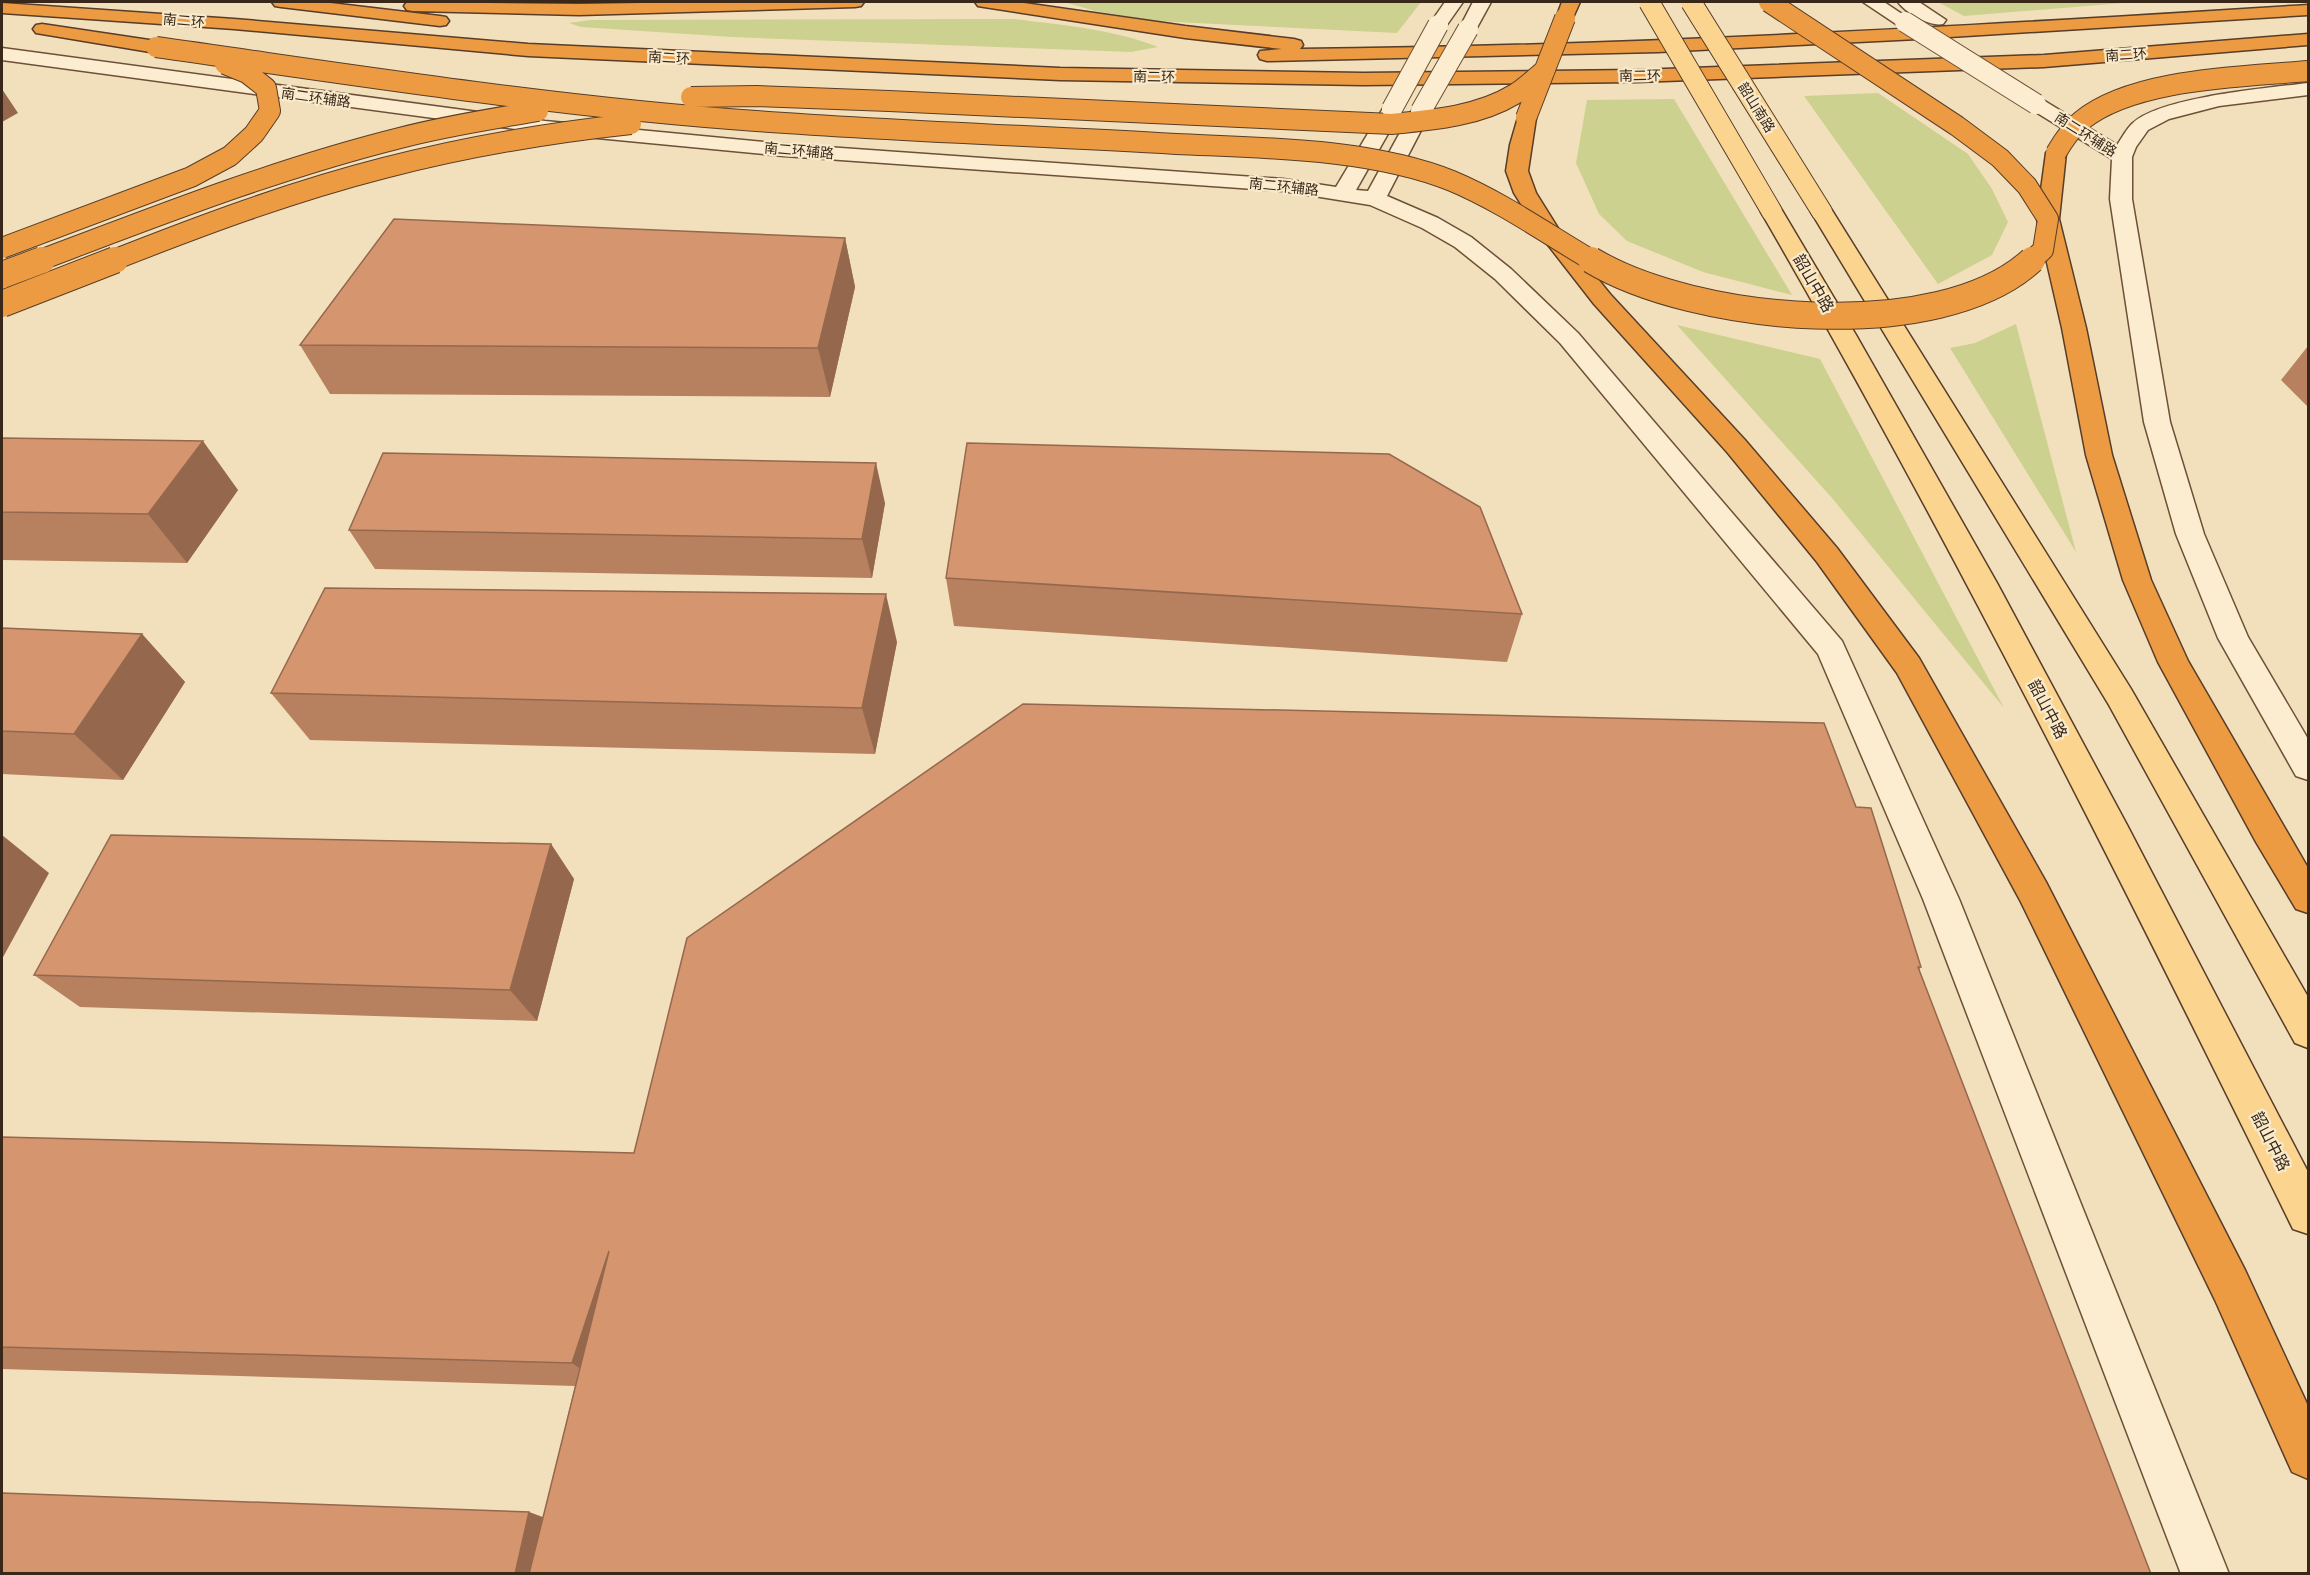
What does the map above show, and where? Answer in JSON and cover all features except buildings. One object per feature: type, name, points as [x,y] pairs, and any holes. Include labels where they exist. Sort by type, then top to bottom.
[{"type":"highway","points":[[281,2],[528,28]]},
{"type":"highway","points":[[331,2],[519,10],[855,2]]},
{"type":"highway","points":[[984,2],[1290,45],[1382,50],[1505,52]]},
{"type":"highway","points":[[1057,2],[1106,19]]},
{"type":"highway","points":[[1571,2],[1526,118],[1517,171],[1525,193],[1552,236],[1602,299],[1736,446],[1827,555],[1908,666],[2039,903],[2230,1285],[2308,1456]]},
{"type":"highway","points":[[1769,2],[1957,126],[2000,158],[2027,186],[2048,219],[2099,455],[2137,580],[2173,662],[2268,832],[2308,898]]},
{"type":"highway","points":[[2134,21],[2245,2]]},
{"type":"highway","name":"南二环","points":[[2,8],[234,24],[528,50],[1060,74],[1269,77],[1637,76],[2044,61],[2308,40]]},
{"type":"highway","name":"南二环","points":[[1223,55],[1505,52],[1784,42],[2308,10]]},
{"type":"highway","points":[[2,23],[530,100],[755,121],[1221,146],[1354,156],[1406,166],[1451,181],[1552,236],[1596,263],[1647,285],[1719,305],[1793,314],[1859,316],[1921,309],[1973,295],[2018,273],[2043,250],[2056,153],[2069,132],[2088,115],[2121,99],[2167,86],[2308,71]]},
{"type":"highway","points":[[2,248],[191,177],[230,156],[254,134],[270,111],[266,88],[247,74],[204,54]]},
{"type":"highway","points":[[2,275],[228,190],[326,157],[422,133],[534,111],[620,100],[756,96],[1392,124],[1444,119],[1487,107],[1515,93],[1545,70]]},
{"type":"highway","points":[[2,304],[300,192],[410,161],[504,140],[578,129],[659,122],[755,121]]},
{"type":"main road","name":"韶山中路","points":[[1649,2],[1899,428],[2148,898],[2308,1214]]},
{"type":"main road","name":"韶山南路","points":[[1691,2],[2120,697],[2308,1031]]},
{"type":"street","points":[[1359,196],[1392,110],[1438,25],[1454,2]]},
{"type":"street","points":[[1359,196],[1421,111],[1482,2]]},
{"type":"street","name":"南二环辅路","points":[[1872,2],[2036,104],[2126,148],[2141,126],[2162,115],[2218,100],[2308,89]]},
{"type":"street","points":[[1907,2],[2036,81]]},
{"type":"street","name":"南二环辅路","points":[[2,54],[546,126],[784,150],[1283,185],[1359,196],[1430,223],[1463,242],[1503,274],[1560,330],[1831,649],[1941,899],[2205,1574]]},
{"type":"street","points":[[2065,99],[2126,148],[2121,199],[2157,422],[2190,534],[2233,638],[2308,767]]},
{"type":"green space","points":[[1064,2],[1421,2],[1397,33],[1155,21],[1095,11]]},
{"type":"green space","points":[[1938,2],[2136,2],[1964,16]]},
{"type":"green space","points":[[1014,19],[1105,32],[1158,47],[1131,52],[732,37],[581,27],[569,23],[591,20]]},
{"type":"green space","points":[[1878,93],[1968,154],[1992,189],[2008,222],[1992,255],[1938,284],[1804,96]]},
{"type":"green space","points":[[1674,99],[1792,295],[1703,272],[1627,241],[1599,214],[1576,163],[1587,100]]},
{"type":"green space","points":[[2016,324],[2076,552],[1950,348],[1975,343]]},
{"type":"green space","points":[[1677,325],[1820,359],[2004,708],[1832,498]]}]
